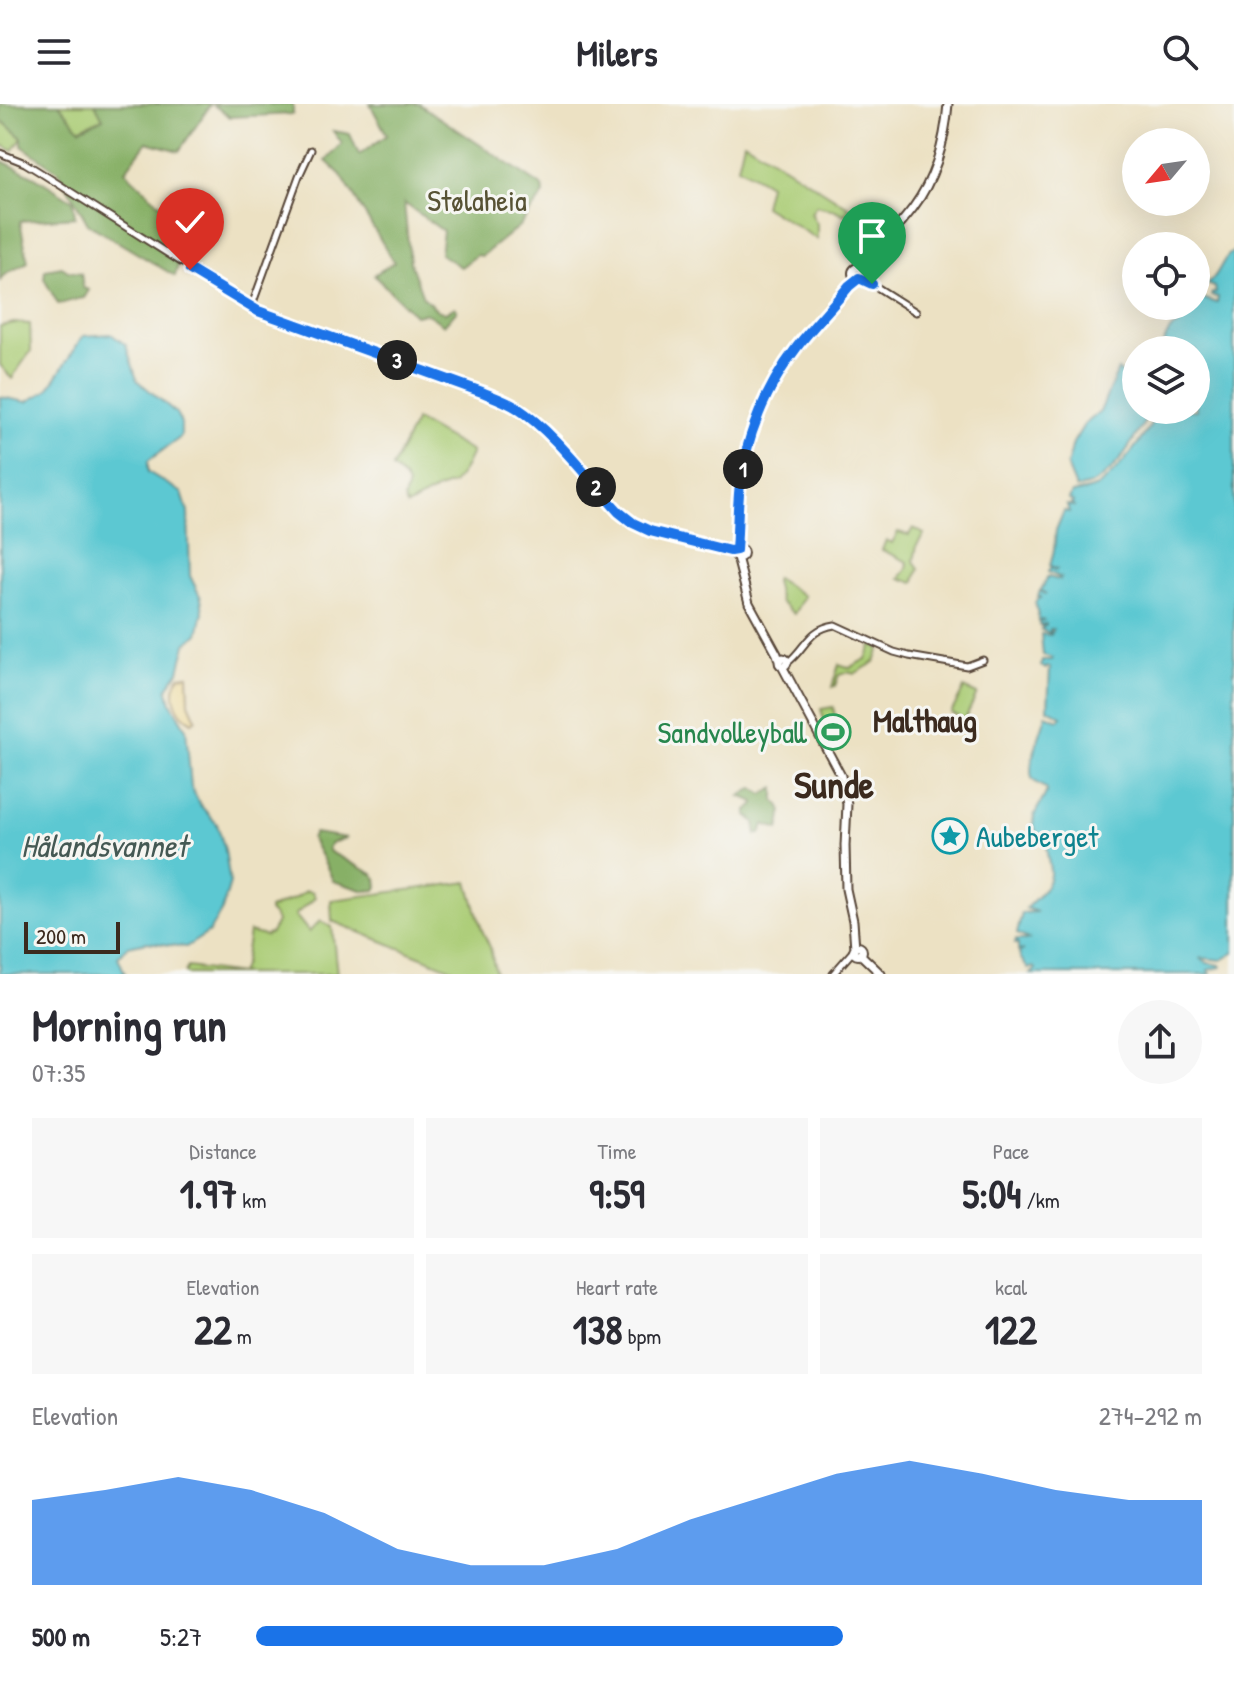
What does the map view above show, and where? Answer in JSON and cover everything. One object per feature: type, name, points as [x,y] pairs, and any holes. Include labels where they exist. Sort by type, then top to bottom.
[{"type":"main road","points":[[880,972],[858,951],[846,889],[847,799],[841,776],[784,662],[758,618],[744,581],[738,553],[741,480],[748,444],[758,417],[784,366],[914,207],[934,172],[945,135],[948,104]]},
{"type":"street","points":[[251,308],[311,150]]},
{"type":"street","points":[[0,153],[38,171],[251,308],[499,399],[531,419],[633,523],[650,531],[738,553]]},
{"type":"street","points":[[859,274],[916,312]]},
{"type":"street","points":[[784,662],[794,656],[814,633],[835,625],[909,656],[967,666],[983,660]]},
{"type":"street","points":[[833,974],[858,951]]},
{"type":"green space","points":[[0,104],[59,104],[80,129],[103,118],[95,104],[211,104],[179,151],[147,142],[125,171],[164,208],[186,238],[175,276],[88,224],[59,172],[22,146],[22,138],[0,119]]},
{"type":"green space","points":[[59,104],[95,104],[103,118],[78,129]]},
{"type":"green space","points":[[212,104],[293,104],[293,114],[230,117]]},
{"type":"green space","name":"Stølaheia","points":[[370,104],[419,104],[543,187],[544,194],[519,226],[482,256],[477,255],[461,267],[440,254],[443,231],[404,203],[410,262],[423,297],[437,310],[445,313],[455,307],[457,310],[444,325],[426,313],[415,315],[374,275],[394,262],[341,175],[326,161],[342,144],[333,131],[350,134],[359,155],[387,135]]},
{"type":"green space","points":[[0,119],[22,138],[13,151],[0,144]]},
{"type":"green space","points":[[744,141],[850,208],[845,215],[816,206],[811,213],[817,224],[817,239],[764,206],[769,185],[738,167]]},
{"type":"green space","points":[[0,160],[73,201],[75,217],[20,221],[28,262],[4,275],[0,281]]},
{"type":"green space","points":[[62,267],[81,273],[83,288],[89,290],[84,298],[58,304],[44,279],[45,270]]},
{"type":"green space","points":[[30,324],[31,351],[12,379],[0,365],[0,326]]},
{"type":"green space","points":[[416,420],[472,452],[453,484],[407,506],[404,499],[408,485],[392,468]]},
{"type":"green space","points":[[913,528],[924,534],[917,545],[914,561],[919,569],[914,583],[900,578],[908,562],[882,550],[886,540],[892,543],[898,532],[909,535]]},
{"type":"green space","points":[[776,578],[804,596],[794,614],[780,602]]},
{"type":"green space","points":[[872,645],[880,648],[875,662],[854,674],[839,675],[832,687],[839,664],[851,668],[866,659]]},
{"type":"green space","points":[[964,688],[977,694],[965,719],[951,713]]},
{"type":"green space","points":[[833,707],[839,734],[829,736],[821,709]]},
{"type":"green space","points":[[754,788],[763,794],[775,788],[775,801],[782,814],[779,829],[764,824],[761,834],[757,834],[755,822],[747,815],[747,810],[755,802],[740,796]]},
{"type":"green space","points":[[314,833],[347,838],[331,843],[328,848],[330,852],[373,874],[378,887],[365,891],[333,881],[311,838]]},
{"type":"green space","points":[[468,882],[496,974],[464,974],[332,921],[331,900]]},
{"type":"green space","points":[[306,891],[313,892],[315,898],[295,915],[309,932],[320,921],[332,927],[337,974],[240,974],[249,932],[265,936],[271,933],[277,922],[269,909]]},
{"type":"green space","points":[[188,967],[240,974],[187,974],[185,972]]},
{"type":"sand","points":[[188,675],[189,703],[196,719],[192,722],[181,713],[174,695],[180,676]]},
{"type":"water","points":[[1234,251],[1234,953],[1222,960],[1200,958],[1220,965],[1208,970],[1212,974],[1031,974],[1036,969],[1028,969],[1020,957],[1019,952],[1024,950],[1018,951],[1018,944],[1015,944],[1016,940],[1030,940],[1017,934],[1022,913],[1037,912],[1026,908],[1046,886],[1050,870],[1047,837],[1042,839],[1036,832],[1033,819],[1047,790],[1035,782],[1031,772],[1046,715],[1059,720],[1062,716],[1048,709],[1050,667],[1046,669],[1041,666],[1042,660],[1053,658],[1043,655],[1041,634],[1051,635],[1053,629],[1050,633],[1041,630],[1041,626],[1046,624],[1040,625],[1039,621],[1045,620],[1039,620],[1035,603],[1042,598],[1038,596],[1040,591],[1046,594],[1041,590],[1048,577],[1061,578],[1048,572],[1050,568],[1057,569],[1050,566],[1056,530],[1064,511],[1069,512],[1067,505],[1073,506],[1069,499],[1072,493],[1097,487],[1103,482],[1138,443],[1150,424],[1210,424],[1210,336],[1167,336],[1170,330],[1185,320],[1210,320],[1210,301],[1217,303],[1218,297],[1211,296],[1216,293],[1210,281]]},
{"type":"water","name":"Hålandsvannet","points":[[111,334],[126,345],[137,380],[176,413],[181,423],[181,437],[148,461],[148,472],[182,493],[188,512],[190,576],[201,598],[203,612],[198,634],[186,644],[179,671],[167,688],[171,703],[186,729],[191,787],[200,805],[217,824],[230,883],[222,910],[209,932],[186,947],[147,942],[128,946],[118,957],[125,974],[0,974],[0,397],[27,402],[48,390],[83,336]]},
{"type":"water","points":[[1118,370],[1122,374],[1122,424],[1143,424],[1110,471],[1088,486],[1076,488],[1067,466],[1073,443],[1084,425],[1100,412]]},
{"type":"place","name":"Sandvolleyball","points":[[833,732]]},
{"type":"place","name":"Aubeberget","points":[[950,836]]},
{"type":"district","name":"Malthaug","points":[[925,720]]},
{"type":"district","name":"Sunde","points":[[834,784]]},
{"type":"route","points":[[190,270],[258,311],[510,404],[545,432],[619,512],[633,523],[663,535],[730,551],[736,550],[738,500],[748,444],[772,385],[796,348],[849,286],[859,278],[872,284]]}]
